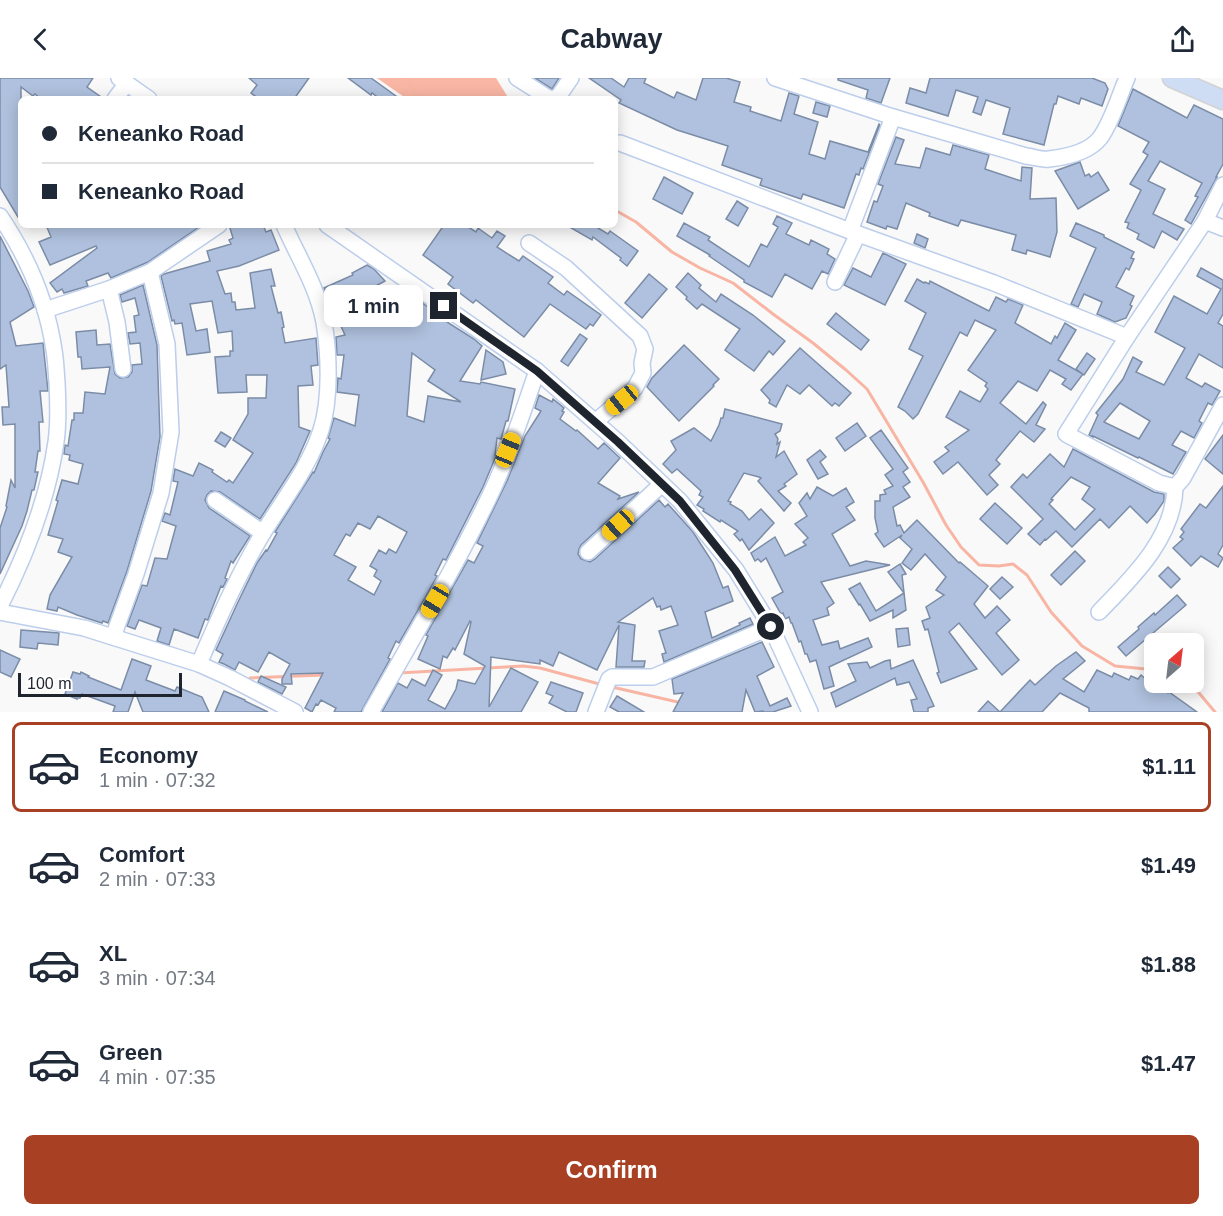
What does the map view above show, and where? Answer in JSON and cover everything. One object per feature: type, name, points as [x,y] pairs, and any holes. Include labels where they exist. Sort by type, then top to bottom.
[{"type":"main road","points":[[1172,78],[1223,100]]},
{"type":"street","points":[[517,78],[545,96]]},
{"type":"street","points":[[559,96],[571,78]]},
{"type":"street","points":[[776,78],[893,117],[1026,156],[1047,159],[1070,155],[1089,148],[1100,138],[1127,78]]},
{"type":"street","points":[[116,96],[123,81],[145,96]]},
{"type":"street","points":[[835,282],[893,117]]},
{"type":"street","points":[[620,143],[994,283],[1127,337]]},
{"type":"street","points":[[1175,487],[1159,483],[1066,434],[1127,337],[1205,221],[1223,185]]},
{"type":"street","points":[[0,216],[14,237],[45,310],[55,352],[58,401],[57,439],[51,471],[33,531],[0,606]]},
{"type":"street","points":[[1205,221],[1223,228]]},
{"type":"street","points":[[45,310],[109,289],[150,272],[215,228]]},
{"type":"street","points":[[199,664],[232,591],[263,533],[312,452],[326,414],[327,351],[318,298],[286,228]]},
{"type":"street","points":[[331,228],[537,371],[680,501],[735,570],[771,627],[810,712]]},
{"type":"street","points":[[529,243],[566,268],[640,336],[645,349],[642,363],[643,373],[635,388],[595,422]]},
{"type":"street","points":[[113,637],[136,574],[161,493],[171,432],[167,344],[150,272]]},
{"type":"street","points":[[109,289],[117,322],[123,369]]},
{"type":"street","points":[[371,712],[446,581],[492,490],[537,371]]},
{"type":"street","points":[[1099,612],[1130,580],[1153,551],[1175,503],[1175,487],[1183,478],[1223,405]]},
{"type":"street","points":[[588,552],[662,484]]},
{"type":"street","points":[[214,500],[263,533]]},
{"type":"street","points":[[0,612],[84,628],[199,664],[291,711]]},
{"type":"street","points":[[596,712],[612,677],[653,677],[771,627]]},
{"type":"shaded area","points":[[377,78],[496,78],[507,96],[403,96]]},
{"type":"building","points":[[0,78],[93,78],[87,87],[100,96],[37,96],[35,94],[33,96],[21,87],[21,96],[18,96],[18,217],[0,187]]},
{"type":"building","points":[[249,78],[309,78],[296,96],[255,96],[251,93],[257,85]]},
{"type":"building","points":[[348,78],[371,78],[396,96],[376,96],[372,93],[371,95]]},
{"type":"building","points":[[535,78],[559,78],[552,89]]},
{"type":"building","points":[[589,78],[611,78],[624,87],[629,78],[646,78],[644,83],[674,98],[677,92],[696,100],[703,78],[726,78],[740,82],[734,102],[751,107],[750,111],[781,121],[789,93],[799,96],[794,114],[818,122],[809,154],[825,159],[830,141],[868,152],[880,125],[863,169],[861,168],[859,175],[856,174],[844,208],[803,194],[801,199],[760,185],[762,179],[722,165],[728,146],[677,130],[619,103],[621,100]]},
{"type":"building","points":[[838,78],[890,78],[881,103],[866,98],[868,90],[838,80]]},
{"type":"building","points":[[930,78],[1092,78],[1105,83],[1108,89],[1102,106],[1081,98],[1079,104],[1058,96],[1044,145],[1003,134],[1010,108],[986,100],[981,115],[973,112],[978,97],[956,90],[948,116],[906,103],[910,88],[926,93]]},
{"type":"building","points":[[1133,89],[1187,118],[1194,105],[1223,119],[1223,164],[1191,224],[1185,220],[1198,197],[1195,196],[1202,183],[1160,161],[1148,181],[1165,189],[1153,214],[1184,229],[1177,240],[1162,231],[1154,248],[1137,239],[1139,234],[1127,228],[1129,223],[1125,222],[1141,190],[1130,184],[1148,155],[1143,152],[1149,142],[1118,126]]},
{"type":"building","points":[[816,102],[830,106],[827,117],[813,113]]},
{"type":"building","points":[[896,137],[904,140],[895,164],[920,168],[926,148],[950,155],[953,145],[989,155],[985,169],[1021,181],[1022,167],[1032,168],[1030,199],[1056,198],[1057,232],[1050,257],[1027,250],[1026,254],[1012,250],[1016,235],[961,220],[958,226],[929,216],[930,213],[906,203],[897,229],[887,226],[886,229],[867,222],[874,201],[877,202],[883,186],[878,184]]},
{"type":"building","points":[[1080,162],[1085,176],[1089,174],[1091,177],[1098,172],[1109,190],[1078,209],[1055,171]]},
{"type":"building","points":[[664,177],[693,193],[682,214],[653,199]]},
{"type":"building","points":[[737,201],[748,208],[738,226],[726,219]]},
{"type":"building","points":[[777,216],[792,223],[786,234],[809,245],[811,240],[829,249],[827,254],[835,259],[828,274],[822,271],[812,289],[785,274],[772,297],[744,282],[710,255],[677,236],[684,223],[710,237],[708,240],[749,267],[761,244],[767,247],[778,227],[773,224]]},
{"type":"building","points":[[1076,223],[1134,252],[1131,258],[1134,259],[1129,270],[1126,268],[1116,287],[1134,296],[1126,318],[1115,322],[1097,314],[1102,302],[1084,294],[1078,307],[1071,304],[1096,248],[1070,236]]},
{"type":"building","points":[[47,228],[198,228],[148,262],[111,278],[108,273],[86,281],[88,286],[64,293],[62,289],[57,292],[50,283],[97,248],[96,246],[50,265],[39,242],[51,237]]},
{"type":"building","points":[[230,228],[264,228],[266,232],[271,230],[279,250],[239,266],[217,271],[225,294],[231,293],[236,310],[255,308],[250,273],[271,269],[275,286],[271,286],[278,313],[281,312],[285,343],[316,338],[318,365],[311,366],[313,385],[298,386],[299,427],[310,431],[296,463],[260,519],[220,492],[211,491],[207,495],[205,500],[209,508],[250,536],[233,563],[231,561],[225,578],[227,579],[223,587],[221,586],[208,620],[205,619],[198,638],[174,629],[169,645],[157,641],[161,628],[139,620],[135,629],[127,626],[142,585],[147,586],[155,558],[167,559],[176,526],[162,521],[165,513],[170,515],[178,482],[173,481],[175,469],[193,476],[199,463],[213,470],[212,472],[227,482],[229,480],[233,483],[253,453],[233,440],[248,414],[248,398],[266,398],[267,375],[246,375],[247,392],[218,393],[215,357],[230,356],[230,351],[233,351],[232,331],[218,333],[212,301],[190,304],[196,331],[207,329],[210,352],[187,355],[182,323],[175,324],[174,320],[172,321],[161,276],[210,261],[207,251],[231,244],[229,240],[233,238]]},
{"type":"building","points":[[442,228],[470,228],[476,232],[478,228],[492,238],[497,231],[505,236],[497,247],[519,261],[523,256],[553,277],[548,283],[564,295],[567,291],[601,315],[593,326],[590,324],[586,329],[550,304],[524,337],[476,300],[473,303],[448,284],[453,277],[423,255]]},
{"type":"building","points":[[571,228],[598,228],[608,234],[610,231],[638,251],[627,266],[620,260],[621,258],[593,237],[592,240]]},
{"type":"building","points":[[917,234],[928,239],[925,248],[914,243]]},
{"type":"building","points":[[0,236],[34,307],[10,322],[16,346],[43,343],[48,391],[40,391],[43,422],[39,422],[40,451],[38,451],[35,472],[38,472],[34,490],[32,490],[22,526],[0,574],[0,528],[7,507],[11,480],[15,488],[15,424],[3,425],[2,407],[9,407],[6,365],[0,369]]},
{"type":"building","points":[[883,253],[906,264],[885,305],[844,285],[853,268],[871,277]]},
{"type":"building","points":[[367,265],[385,281],[370,289],[380,306],[399,298],[408,320],[421,302],[482,346],[460,381],[480,384],[481,382],[515,389],[508,421],[506,421],[501,439],[497,438],[496,456],[483,487],[446,560],[443,559],[425,598],[399,643],[396,641],[388,658],[390,659],[361,712],[334,712],[336,708],[321,700],[312,712],[305,708],[323,673],[291,674],[292,684],[282,684],[282,679],[290,664],[269,652],[258,672],[239,662],[235,670],[219,662],[223,654],[216,650],[257,563],[267,551],[277,533],[275,532],[314,473],[330,439],[328,438],[334,418],[355,426],[359,395],[337,392],[344,355],[337,355],[336,337],[345,335],[337,311],[350,304],[342,289],[327,295],[324,288],[353,275],[352,273]],"holes":[[[412,353],[435,370],[428,381],[461,402],[428,396],[424,422],[407,416]],[[378,516],[407,532],[396,553],[389,549],[386,554],[379,550],[370,566],[377,570],[374,576],[381,581],[374,595],[348,580],[356,567],[334,555],[346,534],[350,536],[358,523],[370,529]]]},
{"type":"building","points":[[1201,268],[1223,280],[1223,314],[1218,323],[1223,326],[1223,368],[1199,354],[1186,378],[1202,387],[1205,383],[1220,391],[1212,405],[1208,403],[1199,421],[1202,423],[1194,438],[1181,431],[1172,445],[1186,452],[1173,474],[1089,435],[1098,415],[1096,413],[1123,379],[1133,357],[1142,362],[1136,372],[1164,385],[1185,348],[1155,332],[1174,296],[1207,314],[1221,289],[1197,276]],"holes":[[[1120,403],[1150,421],[1139,439],[1104,422]]]},
{"type":"building","points":[[688,273],[701,285],[699,288],[716,302],[721,294],[753,315],[785,341],[773,355],[769,351],[754,371],[725,350],[740,329],[702,304],[697,309],[676,287]]},
{"type":"building","points":[[649,274],[667,289],[642,318],[625,303]]},
{"type":"building","points":[[917,279],[929,284],[930,281],[989,311],[996,297],[1006,302],[1008,299],[1023,305],[1015,323],[1051,344],[1065,323],[1076,330],[1058,360],[1083,374],[1071,390],[1062,384],[1066,379],[1050,370],[1037,391],[1018,381],[1000,403],[1026,424],[1043,402],[1046,405],[1036,425],[1045,429],[1034,442],[1020,431],[996,460],[1000,464],[989,475],[998,485],[987,495],[958,462],[943,474],[934,462],[949,451],[945,447],[969,430],[946,417],[960,391],[980,402],[988,389],[985,386],[987,383],[968,370],[996,330],[975,320],[967,336],[960,332],[918,414],[913,419],[898,407],[923,356],[909,349],[926,313],[905,301]]},
{"type":"building","points":[[143,285],[157,345],[160,437],[151,491],[127,571],[108,623],[103,621],[102,623],[58,607],[57,611],[47,609],[50,595],[72,557],[58,552],[63,539],[48,535],[62,480],[78,484],[83,464],[69,460],[70,455],[64,454],[65,445],[68,446],[74,413],[83,413],[85,392],[105,394],[110,367],[82,369],[81,357],[78,357],[76,332],[96,330],[97,345],[110,344],[115,374],[120,378],[128,377],[132,372],[132,365],[142,364],[140,343],[130,344],[128,333],[136,332],[134,316],[139,315],[135,298],[122,302],[120,295]]},
{"type":"building","points":[[836,313],[869,340],[861,350],[827,324]]},
{"type":"building","points":[[580,334],[587,339],[568,366],[561,361]]},
{"type":"building","points":[[684,345],[719,379],[679,421],[647,387],[652,378]]},
{"type":"building","points":[[800,348],[851,393],[839,406],[835,403],[832,406],[809,385],[800,394],[787,385],[776,407],[769,403],[770,400],[761,390]]},
{"type":"building","points":[[486,350],[503,362],[506,374],[481,380]]},
{"type":"building","points":[[1087,353],[1095,359],[1084,375],[1076,369]]},
{"type":"building","points":[[539,395],[552,402],[553,399],[564,408],[560,419],[577,430],[598,449],[604,443],[620,458],[598,483],[620,496],[618,499],[639,492],[581,545],[578,554],[581,559],[590,562],[595,559],[659,500],[665,507],[668,504],[693,532],[713,563],[723,588],[728,586],[733,601],[705,612],[712,638],[750,618],[753,624],[664,662],[662,654],[666,653],[659,631],[678,625],[671,606],[661,610],[653,598],[618,622],[635,625],[632,661],[645,661],[644,667],[616,667],[619,625],[597,670],[559,652],[553,666],[540,660],[540,664],[491,657],[489,707],[511,668],[538,682],[521,712],[382,712],[398,683],[407,688],[412,679],[425,686],[433,670],[442,675],[428,700],[445,709],[456,689],[458,680],[475,684],[485,666],[464,654],[470,621],[455,650],[453,648],[447,658],[443,656],[440,669],[418,659],[428,636],[426,635],[468,560],[474,563],[483,546],[477,543],[507,481],[525,436],[541,411],[535,408]]},
{"type":"building","points":[[725,409],[782,424],[780,431],[775,434],[778,439],[777,444],[780,442],[776,457],[784,451],[797,474],[778,491],[791,503],[784,511],[758,481],[761,478],[744,473],[728,501],[742,511],[749,520],[761,509],[774,523],[749,550],[742,539],[740,541],[734,534],[738,531],[721,520],[720,522],[697,505],[703,497],[699,495],[701,491],[677,469],[672,473],[663,464],[676,450],[671,441],[694,428],[711,441]]},
{"type":"building","points":[[857,423],[866,436],[845,451],[836,438]]},
{"type":"building","points":[[881,430],[908,468],[903,472],[910,482],[903,487],[910,497],[893,507],[897,526],[900,525],[904,533],[917,520],[959,563],[988,586],[974,604],[985,618],[997,606],[1010,620],[996,633],[1019,660],[1002,675],[959,623],[949,632],[977,669],[941,683],[928,629],[925,630],[922,621],[930,618],[926,607],[944,595],[936,590],[946,577],[925,554],[911,570],[902,563],[912,549],[900,538],[902,535],[884,547],[875,534],[878,532],[875,501],[880,501],[880,495],[886,494],[884,490],[893,486],[885,475],[893,469],[870,438]]},
{"type":"building","points":[[221,432],[231,438],[225,447],[215,441]]},
{"type":"building","points":[[1223,435],[1223,474],[1205,459]]},
{"type":"building","points":[[1073,449],[1154,492],[1164,494],[1164,501],[1147,523],[1130,506],[1109,528],[1100,519],[1072,547],[1056,531],[1040,545],[1028,534],[1043,519],[1011,487],[1023,474],[1027,478],[1050,454],[1064,467]],"holes":[[[1071,477],[1090,487],[1082,499],[1095,509],[1075,530],[1049,504]]]},
{"type":"building","points":[[820,450],[826,457],[820,462],[828,474],[818,479],[807,460]]},
{"type":"building","points":[[1223,486],[1223,545],[1218,554],[1223,558],[1218,567],[1201,556],[1191,566],[1173,548],[1183,539],[1180,537],[1184,532],[1181,529],[1200,504],[1206,508]]},
{"type":"building","points":[[817,487],[833,496],[846,488],[854,502],[846,507],[855,520],[832,534],[850,566],[866,561],[890,565],[821,582],[834,603],[827,608],[829,615],[813,620],[822,645],[838,641],[840,649],[868,638],[872,647],[829,667],[834,686],[824,689],[816,660],[810,662],[789,617],[785,619],[772,598],[783,592],[766,558],[761,562],[758,559],[755,561],[751,553],[775,537],[785,556],[806,545],[803,542],[808,538],[795,524],[807,516],[799,503],[807,493],[810,499]]},
{"type":"building","points":[[995,503],[1022,528],[1007,544],[980,519]]},
{"type":"building","points":[[1075,551],[1085,561],[1061,585],[1051,575]]},
{"type":"building","points":[[900,564],[906,574],[902,575],[906,610],[893,618],[893,610],[870,621],[849,589],[860,583],[876,611],[904,593],[888,572]]},
{"type":"building","points":[[1168,567],[1180,579],[1171,588],[1159,576]]},
{"type":"building","points":[[1002,577],[1013,587],[1000,599],[990,589]]},
{"type":"building","points":[[1177,595],[1186,605],[1153,633],[1144,633],[1144,641],[1126,656],[1118,647],[1154,613],[1155,615]]},
{"type":"building","points":[[908,628],[910,645],[898,647],[896,629]]},
{"type":"building","points":[[21,630],[59,633],[58,645],[38,643],[37,649],[20,647]]},
{"type":"building","points":[[762,642],[774,667],[757,676],[770,706],[787,698],[791,706],[773,712],[755,712],[746,690],[742,712],[673,712],[683,693],[674,694],[672,679]]},
{"type":"building","points":[[0,650],[20,659],[11,677],[0,672]]},
{"type":"building","points":[[1076,652],[1085,661],[1063,679],[1084,692],[1097,670],[1112,677],[1114,673],[1129,680],[1131,676],[1138,679],[1141,675],[1144,678],[1144,693],[1170,693],[1197,712],[1089,712],[1089,708],[1060,693],[1042,712],[1000,712],[1030,680],[1035,685]]},
{"type":"building","points":[[132,659],[151,666],[146,680],[175,691],[177,687],[202,697],[209,712],[143,712],[135,692],[128,712],[113,712],[115,706],[82,694],[77,699],[65,694],[73,672],[80,674],[81,672],[121,690]]},
{"type":"building","points":[[890,660],[891,669],[913,660],[934,706],[928,708],[928,712],[914,712],[911,700],[917,699],[909,682],[897,685],[895,678],[836,707],[831,693],[856,681],[848,664],[867,662],[870,668]]},
{"type":"building","points":[[261,676],[286,687],[282,694],[258,682]]},
{"type":"building","points":[[551,682],[583,693],[576,712],[567,712],[549,703],[553,696],[546,693]]},
{"type":"building","points":[[224,691],[245,700],[268,712],[215,712]]},
{"type":"building","points":[[617,696],[644,712],[619,712],[610,707]]},
{"type":"building","points":[[988,701],[1000,712],[978,712]]},
{"type":"waterway","points":[[407,78],[416,96]]},
{"type":"waterway","points":[[618,212],[636,222],[672,252],[733,283],[846,370],[867,389],[961,547],[979,565],[1013,564],[1027,575],[1051,612],[1082,646],[1115,666],[1144,669]]},
{"type":"waterway","points":[[399,673],[523,666],[540,668],[603,685]]},
{"type":"waterway","points":[[250,678],[323,675]]},
{"type":"waterway","points":[[612,687],[682,703]]},
{"type":"waterway","points":[[1199,693],[1215,712]]},
{"type":"route","points":[[444,306],[537,371],[618,442],[680,501],[735,570],[771,627]]}]
